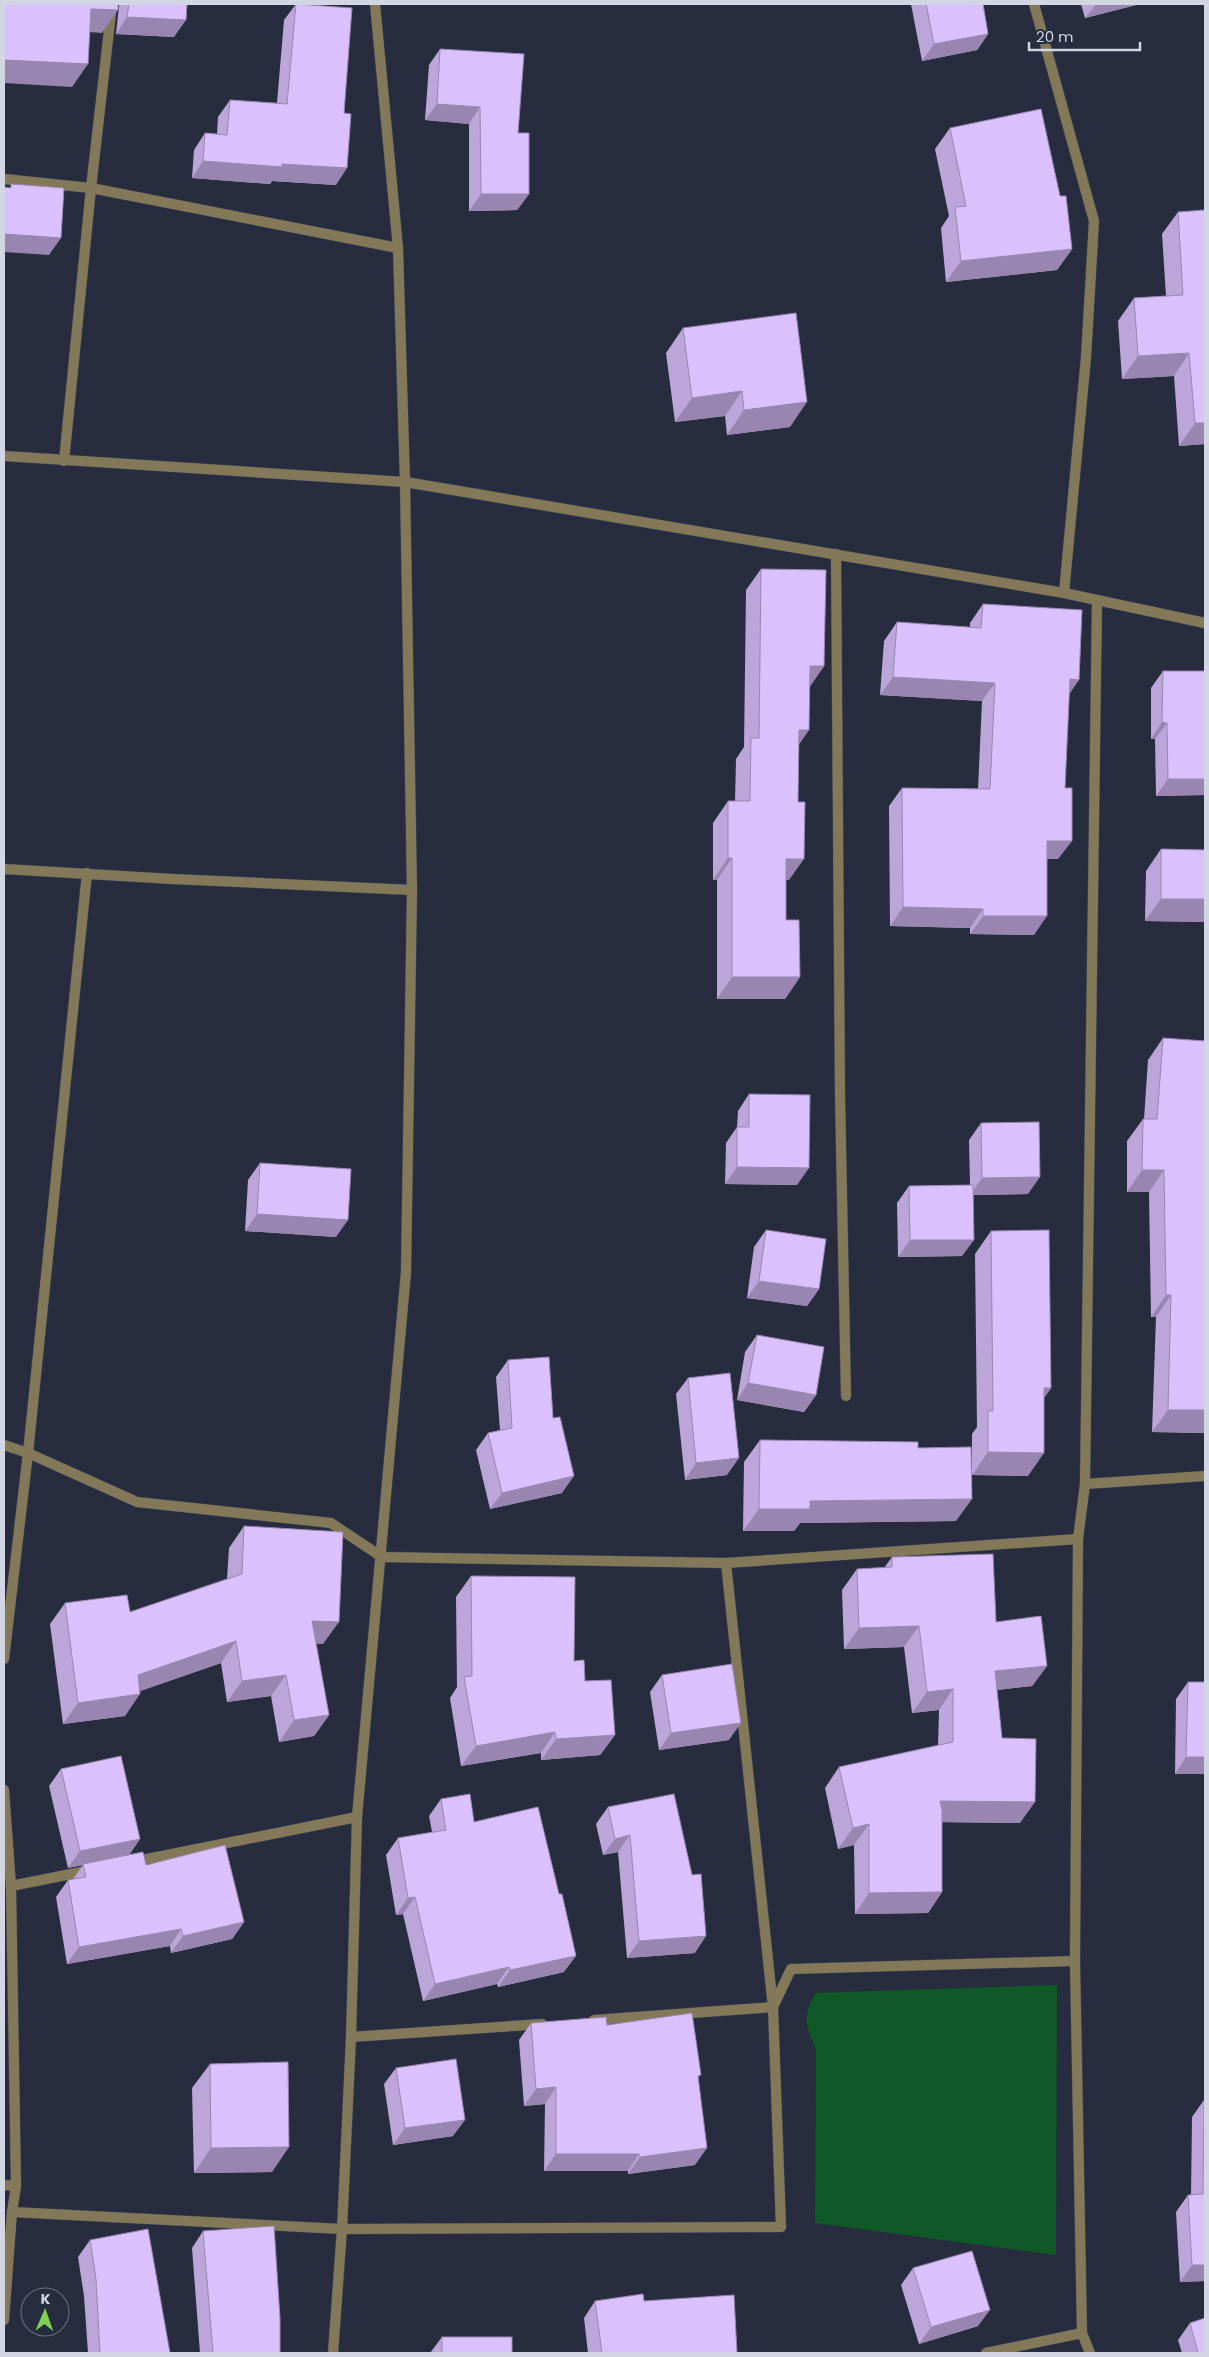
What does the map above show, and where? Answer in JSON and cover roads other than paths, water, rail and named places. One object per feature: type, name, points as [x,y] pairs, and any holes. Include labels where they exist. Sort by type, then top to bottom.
[{"type":"street","points":[[64,461],[91,188],[112,4]]},
{"type":"street","points":[[333,2353],[342,2229],[351,2038],[357,1817],[382,1557],[406,1272],[412,890],[405,482],[398,248],[375,4]]},
{"type":"street","points":[[1034,4],[1094,221],[1086,357],[1064,593]]},
{"type":"street","points":[[4,179],[91,188],[398,248]]},
{"type":"street","points":[[4,456],[405,482],[1064,593],[1205,623]]},
{"type":"street","points":[[836,554],[840,1095],[846,1396]]},
{"type":"street","points":[[1090,2353],[1082,2333],[1075,1960],[1078,1539],[1085,1484],[1097,600]]},
{"type":"street","points":[[4,869],[412,890]]},
{"type":"street","points":[[4,1659],[28,1453],[86,873]]},
{"type":"street","points":[[4,1445],[28,1453],[137,1502],[331,1523],[382,1557],[726,1563],[1078,1539]]},
{"type":"street","points":[[1085,1484],[1205,1476]]},
{"type":"street","points":[[12,2212],[342,2229],[781,2227],[773,2007],[726,1563]]},
{"type":"street","points":[[4,1790],[11,1886],[16,2186],[12,2212],[4,2320]]},
{"type":"street","points":[[117,1865],[357,1817]]},
{"type":"street","points":[[11,1886],[98,1868]]},
{"type":"street","points":[[773,2007],[791,1969],[1075,1960]]},
{"type":"street","points":[[586,2020],[773,2007]]},
{"type":"street","points":[[351,2038],[557,2023]]},
{"type":"street","points":[[4,2185],[16,2186]]},
{"type":"street","points":[[986,2353],[1082,2333]]}]
